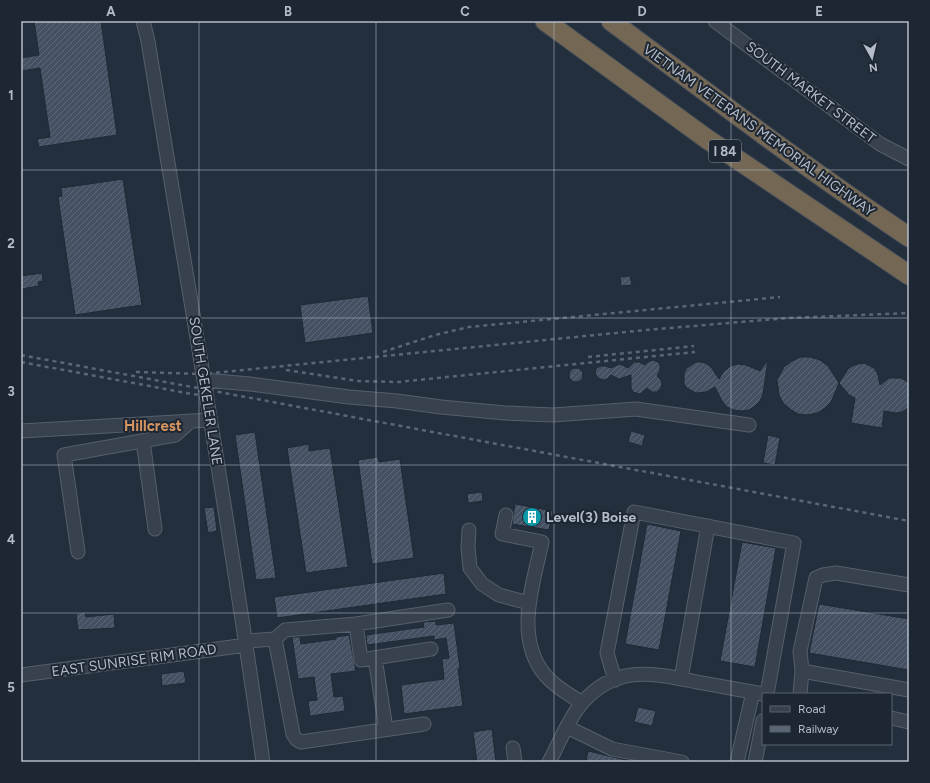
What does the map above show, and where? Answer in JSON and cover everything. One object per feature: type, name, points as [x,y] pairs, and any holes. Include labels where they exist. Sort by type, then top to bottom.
[{"type":"highway","name":"I 84","points":[[546,21],[707,139],[909,275]]},
{"type":"highway","name":"VIETNAM VETERANS MEMORIAL HIGHWAY","points":[[610,21],[768,138],[909,237]]},
{"type":"street","name":"SOUTH GEKELER LANE","points":[[143,21],[148,41],[204,380],[246,643],[263,762]]},
{"type":"street","name":"SOUTH MARKET STREET","points":[[715,21],[880,144],[909,159]]},
{"type":"street","points":[[204,380],[505,413],[553,415],[636,409],[749,425]]},
{"type":"street","points":[[21,431],[210,420]]},
{"type":"street","points":[[78,552],[64,454],[175,435],[191,421]]},
{"type":"street","points":[[143,441],[155,529]]},
{"type":"street","points":[[615,680],[607,653],[634,512],[794,543],[767,693]]},
{"type":"street","points":[[506,515],[502,534],[542,542],[529,603],[527,631],[531,649],[545,675],[557,686],[582,703]]},
{"type":"street","points":[[681,679],[708,526]]},
{"type":"street","points":[[469,530],[468,547],[470,568],[482,584],[499,595],[529,603]]},
{"type":"street","points":[[800,693],[802,671],[800,651],[816,578],[823,575],[836,573],[909,585]]},
{"type":"street","points":[[424,724],[301,742],[296,739],[293,734],[274,638],[285,630],[356,624],[448,610]]},
{"type":"street","points":[[356,624],[361,660],[431,649]]},
{"type":"street","name":"EAST SUNRISE RIM ROAD","points":[[21,675],[274,638]]},
{"type":"street","points":[[375,658],[386,729]]},
{"type":"street","points":[[802,671],[909,690]]},
{"type":"street","points":[[550,762],[575,712],[598,688],[615,680],[634,674],[647,674],[758,693],[737,762]]},
{"type":"street","points":[[892,718],[909,722]]},
{"type":"street","points":[[755,762],[762,726]]},
{"type":"street","points":[[567,727],[612,749],[682,762]]},
{"type":"street","points":[[514,748],[515,762]]},
{"type":"building","points":[[34,21],[101,21],[117,135],[39,147],[37,139],[50,137],[40,68],[21,71],[21,58],[39,55]]},
{"type":"building","points":[[123,179],[142,305],[75,315],[58,197],[62,196],[61,188]]},
{"type":"building","points":[[42,273],[43,281],[38,282],[39,286],[21,289],[21,276]]},
{"type":"building","points":[[630,276],[632,285],[621,286],[620,277]]},
{"type":"building","points":[[368,296],[373,333],[305,343],[300,305]]},
{"type":"building","points":[[801,357],[810,357],[820,360],[828,366],[839,383],[831,402],[825,408],[817,413],[807,415],[798,414],[783,403],[779,395],[777,380],[784,367]]},
{"type":"building","points":[[653,360],[658,362],[660,365],[660,370],[657,376],[661,380],[662,385],[657,392],[652,392],[647,388],[640,394],[633,392],[631,388],[631,375],[619,379],[611,375],[607,379],[603,380],[598,378],[595,373],[596,369],[600,366],[611,368],[620,364],[628,368],[634,362],[639,362],[645,365]]},
{"type":"building","points":[[768,360],[763,394],[760,401],[749,410],[741,411],[727,407],[722,401],[715,387],[706,392],[696,393],[687,388],[684,384],[684,373],[687,368],[696,362],[707,364],[711,367],[719,379],[724,371],[731,366],[738,364],[746,365],[760,371]]},
{"type":"building","points":[[864,363],[875,369],[880,385],[889,378],[901,378],[909,383],[909,407],[902,412],[896,413],[884,411],[882,428],[851,423],[855,398],[849,395],[839,383],[848,369],[852,366]]},
{"type":"building","points":[[573,368],[579,368],[583,372],[583,378],[579,382],[573,382],[569,378],[569,372]]},
{"type":"building","points":[[631,431],[645,435],[642,446],[628,442]]},
{"type":"building","points":[[255,432],[276,578],[256,580],[235,435]]},
{"type":"building","points":[[768,435],[780,438],[775,465],[763,463]]},
{"type":"building","points":[[309,444],[309,451],[330,448],[348,567],[306,573],[287,448]]},
{"type":"building","points":[[378,457],[379,462],[400,459],[414,558],[372,564],[358,460]]},
{"type":"building","points":[[482,492],[483,501],[468,503],[467,494]]},
{"type":"building","name":"Level(3) Boise","points":[[515,504],[553,511],[549,530],[512,524]]},
{"type":"building","points":[[214,507],[217,531],[208,533],[204,508]]},
{"type":"building","points":[[647,524],[681,531],[659,650],[625,644]]},
{"type":"building","points":[[742,542],[776,548],[755,667],[720,661]]},
{"type":"building","points":[[444,573],[446,594],[277,618],[274,597]]},
{"type":"building","points":[[819,604],[909,619],[909,670],[809,653]]},
{"type":"building","points":[[85,612],[86,617],[114,614],[115,628],[78,630],[76,614]]},
{"type":"building","points":[[436,621],[436,625],[454,623],[463,706],[404,714],[401,685],[444,679],[442,659],[449,658],[446,638],[434,640],[434,636],[367,645],[366,635],[424,627],[423,622]]},
{"type":"building","points":[[349,635],[356,671],[331,674],[334,697],[343,696],[345,711],[310,716],[308,701],[317,700],[314,677],[298,679],[292,637],[300,637],[301,644],[336,639],[336,637]]},
{"type":"building","points":[[184,671],[186,683],[162,686],[161,674]]},
{"type":"building","points":[[638,707],[656,711],[652,726],[634,722]]},
{"type":"building","points":[[492,729],[496,762],[477,762],[473,732]]},
{"type":"building","points":[[588,751],[626,760],[625,762],[586,762]]},
{"type":"railway","points":[[383,352],[435,335],[469,327],[780,297]]},
{"type":"railway","points":[[136,372],[203,374],[646,330],[788,318],[909,313]]},
{"type":"railway","points":[[588,357],[694,346]]},
{"type":"railway","points":[[286,370],[358,381],[398,382],[695,352]]},
{"type":"railway","points":[[21,355],[909,521]]},
{"type":"railway","points":[[21,362],[192,394],[211,396]]},
{"type":"place","name":"Level(3) Boise","points":[[532,517]]},
{"type":"district","name":"Hillcrest","points":[[153,426]]}]
